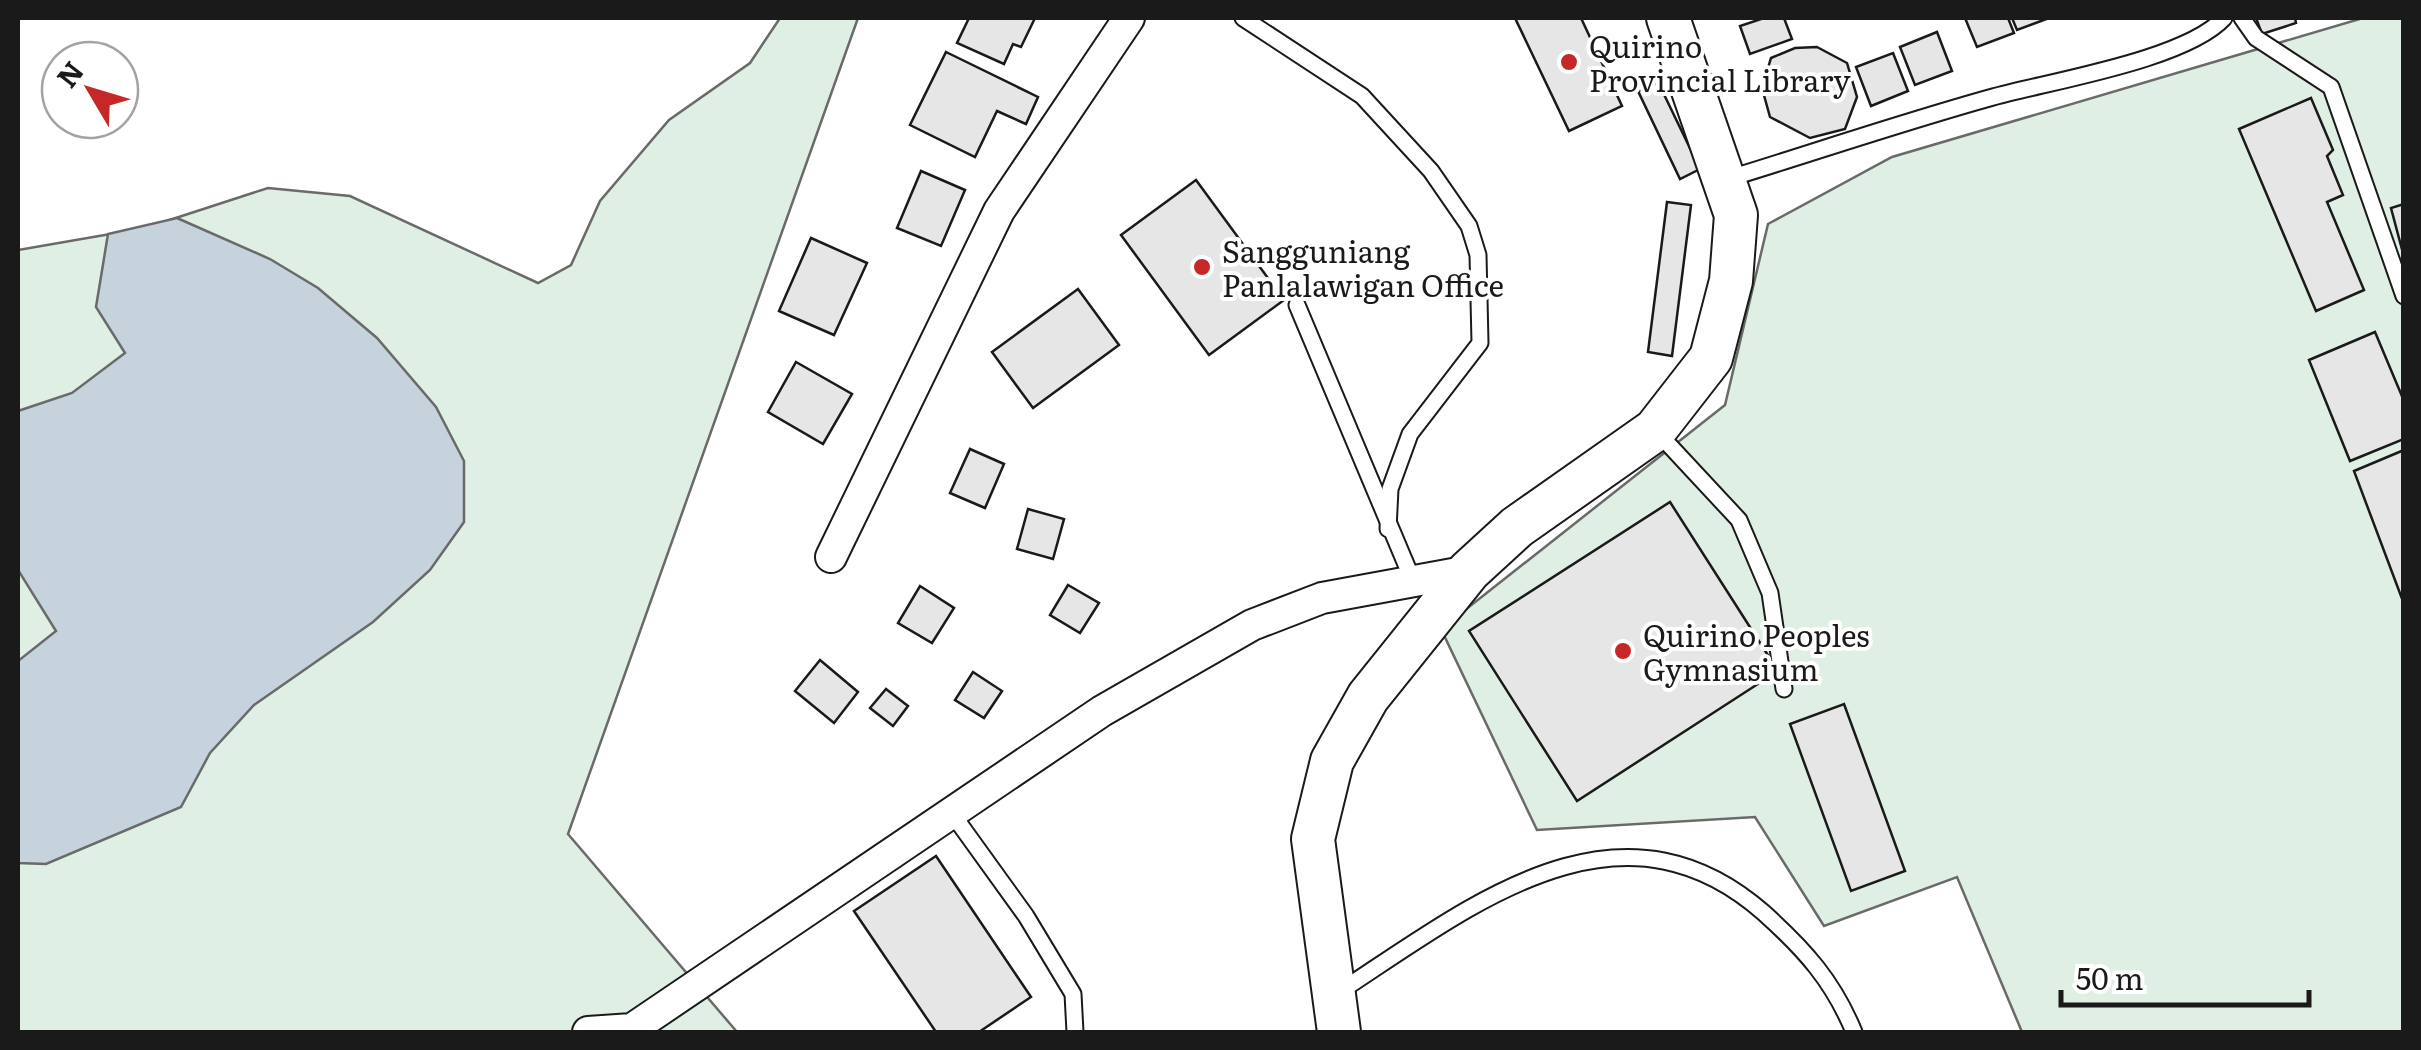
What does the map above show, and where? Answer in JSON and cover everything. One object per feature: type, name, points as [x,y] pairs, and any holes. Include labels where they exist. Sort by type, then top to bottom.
[{"type":"street","points":[[831,557],[1000,211],[1129,18]]},
{"type":"street","points":[[1336,1014],[1313,839],[1332,761],[1368,697],[1469,571],[1517,528],[1655,430],[1711,358],[1736,244],[1736,215],[1727,179],[1668,18]]},
{"type":"street","points":[[588,1032],[632,1031],[1102,711],[1252,625],[1322,598],[1469,571]]},
{"type":"lane","points":[[1242,18],[1362,96],[1431,172],[1469,226],[1478,255],[1480,343],[1410,434],[1390,489],[1388,530]]},
{"type":"lane","points":[[1727,179],[1990,98],[2170,50],[2213,29],[2224,18]]},
{"type":"lane","points":[[2242,18],[2256,38],[2331,87],[2404,296]]},
{"type":"lane","points":[[1297,306],[1388,530],[1413,581]]},
{"type":"lane","points":[[1655,430],[1739,520],[1770,593],[1784,689]]},
{"type":"lane","points":[[952,812],[1026,916],[1072,994],[1074,1032]]},
{"type":"lane","points":[[1336,1014],[1478,902],[1574,861],[1656,856],[1737,890],[1792,938],[1836,990],[1854,1032]]},
{"type":"green space","points":[[780,18],[858,18],[568,834],[737,1032],[18,1032],[18,250],[145,228],[268,188],[350,196],[538,283],[571,265],[600,201],[669,120],[750,63]]},
{"type":"green space","points":[[2363,18],[2403,18],[2403,1032],[2022,1032],[1957,877],[1824,926],[1755,817],[1537,830],[1441,629],[1725,405],[1768,224],[1892,157]]},
{"type":"shaded area","points":[[177,218],[270,259],[318,288],[377,338],[436,407],[464,461],[464,522],[430,570],[373,622],[254,705],[210,753],[181,807],[46,864],[18,863],[18,661],[56,631],[18,570],[18,411],[72,393],[125,353],[96,307],[108,234]]},
{"type":"building","points":[[969,18],[1035,18],[1021,47],[1013,44],[1004,64],[957,43]]},
{"type":"building","name":"Quirino Provincial Library","points":[[1515,18],[1581,18],[1622,106],[1569,131]]},
{"type":"building","points":[[1764,18],[1784,18],[1792,39],[1750,54],[1740,26]]},
{"type":"building","points":[[1965,18],[2008,18],[2014,33],[1977,47]]},
{"type":"building","points":[[2012,18],[2049,18],[2017,30]]},
{"type":"building","points":[[2256,18],[2295,18],[2296,23],[2262,34]]},
{"type":"building","points":[[1937,32],[1952,71],[1915,85],[1900,47]]},
{"type":"building","points":[[1817,47],[1847,63],[1857,97],[1845,129],[1810,138],[1770,117],[1762,88],[1771,58],[1795,48]]},
{"type":"building","points":[[946,52],[1038,97],[1026,124],[997,111],[975,157],[910,125]]},
{"type":"building","points":[[1893,53],[1908,91],[1871,106],[1856,67]]},
{"type":"building","points":[[1658,82],[1700,169],[1680,179],[1638,91]]},
{"type":"building","points":[[2311,98],[2333,150],[2327,156],[2343,195],[2327,202],[2364,290],[2316,311],[2239,129]]},
{"type":"building","points":[[921,171],[965,190],[941,246],[897,228]]},
{"type":"building","name":"Sangguniang Panlalawigan Office","points":[[1196,180],[1284,300],[1209,355],[1121,235]]},
{"type":"building","points":[[1667,202],[1691,205],[1672,356],[1648,352]]},
{"type":"building","points":[[2404,204],[2404,257],[2391,208]]},
{"type":"building","points":[[811,238],[867,263],[834,335],[779,311]]},
{"type":"building","points":[[1078,289],[1119,345],[1033,408],[992,352]]},
{"type":"building","points":[[2375,332],[2404,401],[2404,439],[2350,461],[2309,360]]},
{"type":"building","points":[[796,362],[852,394],[823,444],[768,412]]},
{"type":"building","points":[[970,449],[1004,464],[985,508],[950,493]]},
{"type":"building","points":[[2404,450],[2404,604],[2354,471]]},
{"type":"building","name":"Quirino Peoples Gymnasium","points":[[1670,502],[1778,671],[1577,801],[1469,631]]},
{"type":"building","points":[[1028,509],[1064,519],[1053,559],[1017,549]]},
{"type":"building","points":[[1068,585],[1099,603],[1080,633],[1050,615]]},
{"type":"building","points":[[920,586],[954,608],[932,643],[898,623]]},
{"type":"building","points":[[820,660],[858,692],[834,723],[795,691]]},
{"type":"building","points":[[973,672],[1002,691],[984,718],[955,700]]},
{"type":"building","points":[[886,689],[908,706],[893,726],[870,708]]},
{"type":"building","points":[[1844,704],[1905,871],[1851,891],[1790,724]]},
{"type":"building","points":[[936,856],[1031,997],[979,1032],[936,1032],[854,911]]},
{"type":"place","name":"Quirino Provincial Library","points":[[1569,62]]},
{"type":"place","name":"Sangguniang Panlalawigan Office","points":[[1202,267]]},
{"type":"place","name":"Quirino Peoples Gymnasium","points":[[1623,651]]}]
